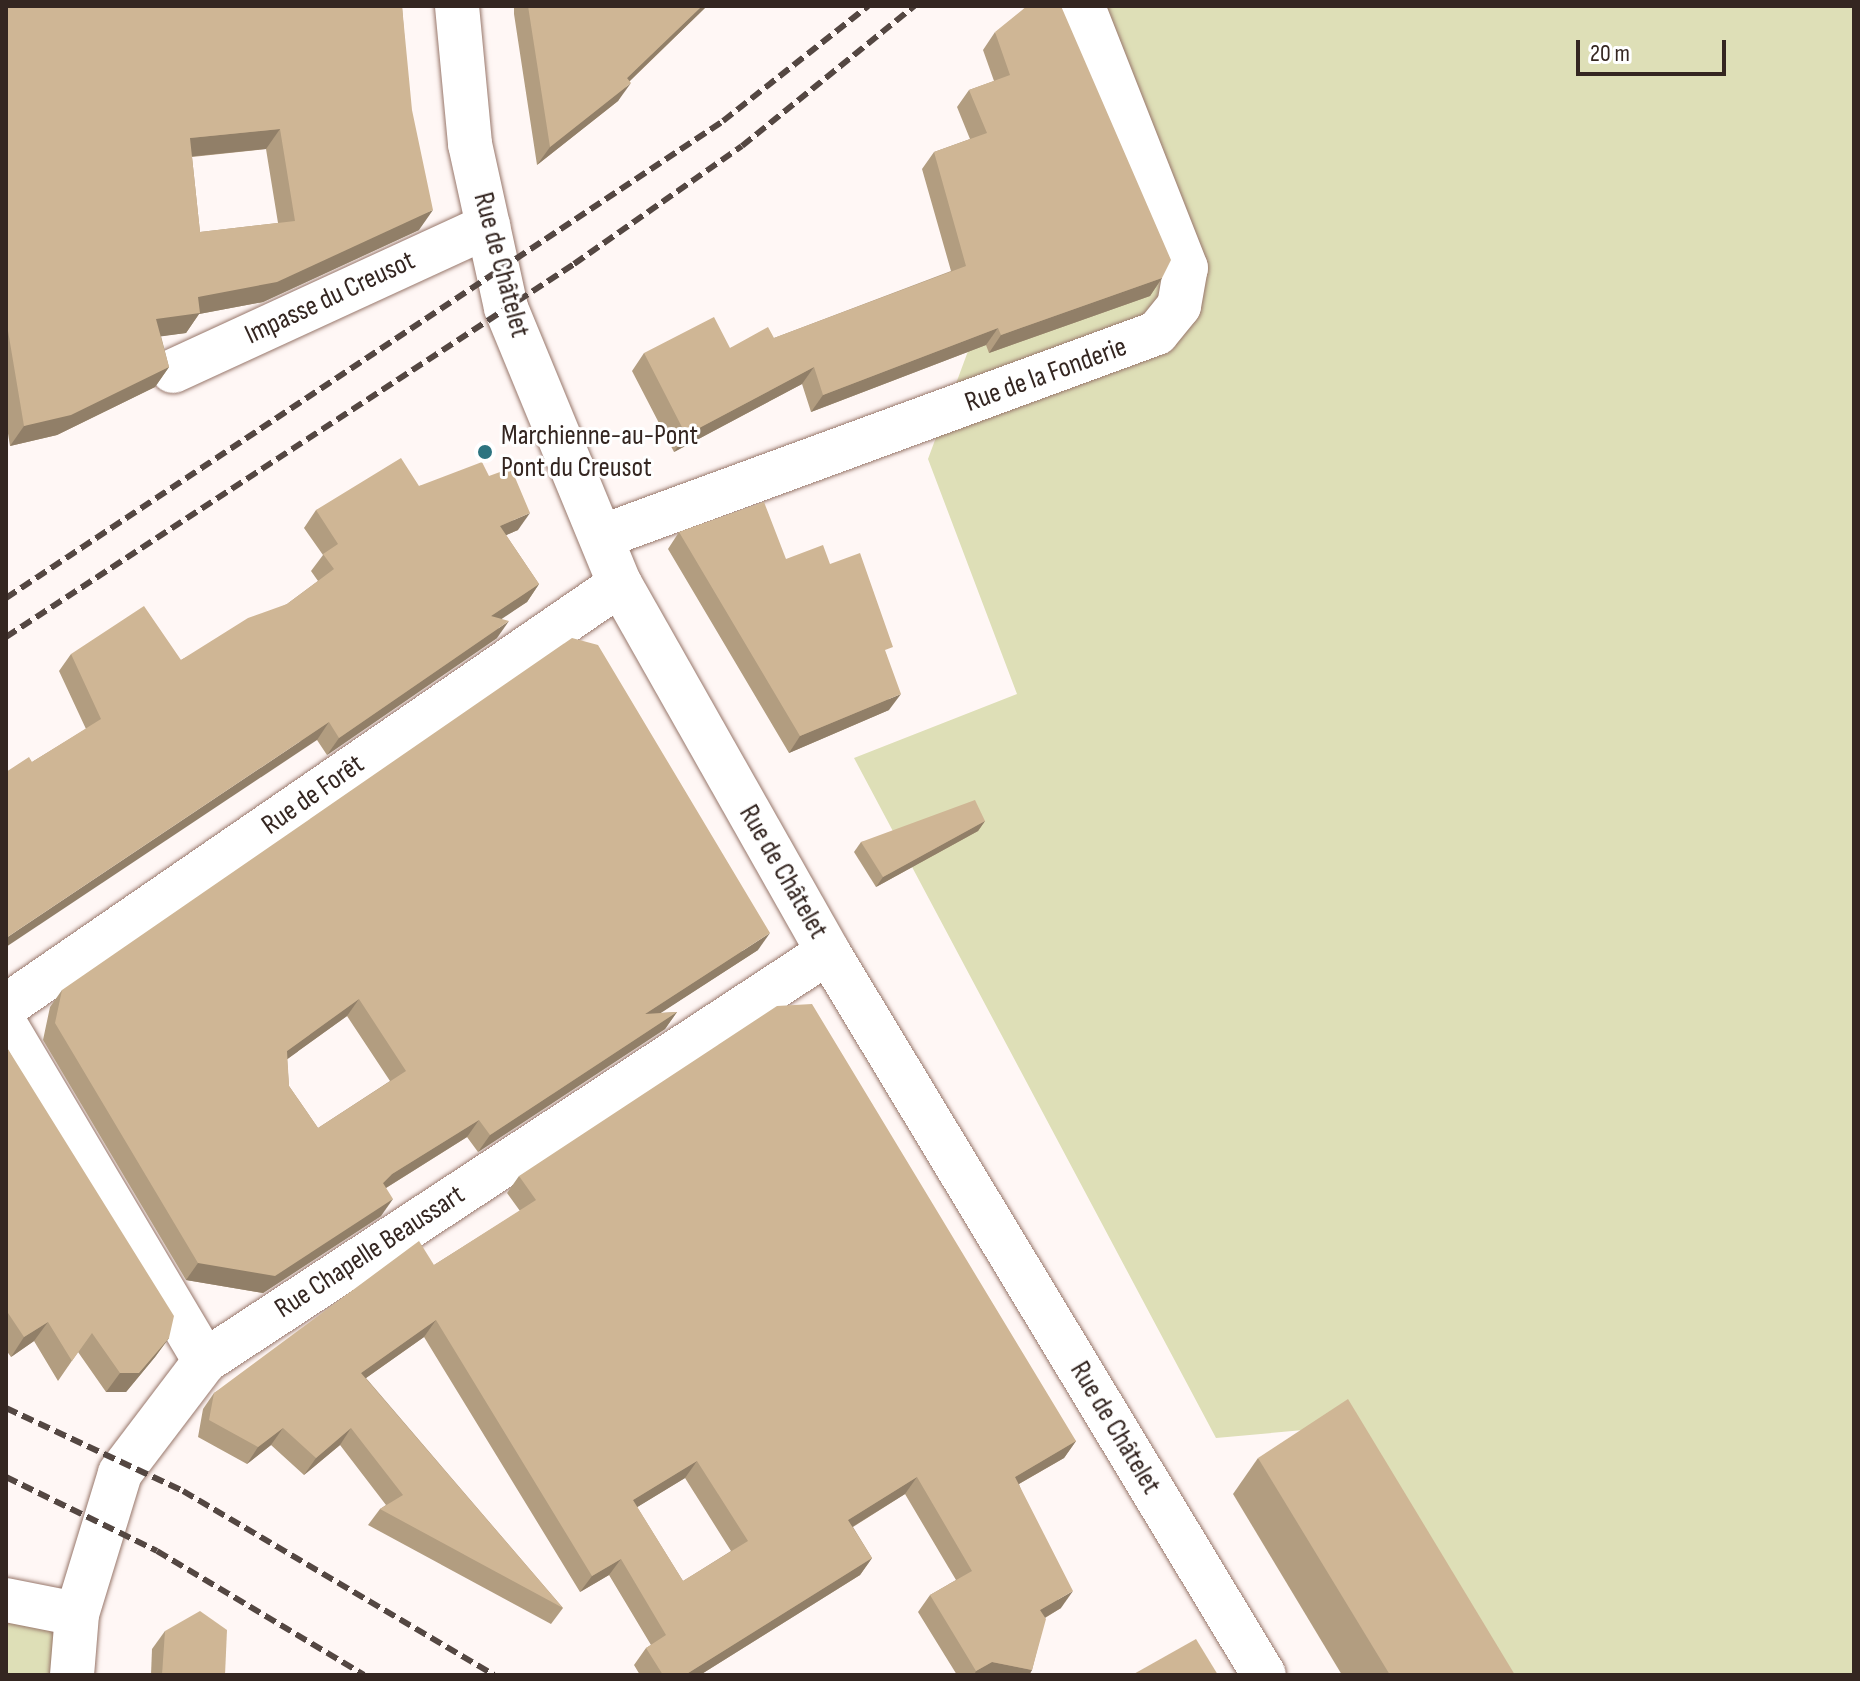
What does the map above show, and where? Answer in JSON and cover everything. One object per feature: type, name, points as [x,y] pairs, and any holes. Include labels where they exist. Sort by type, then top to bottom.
[{"type":"street","name":"Rue de Châtelet","points":[[457,6],[470,144],[506,308],[620,584],[828,952],[1264,1675]]},
{"type":"street","name":"Rue de la Fonderie","points":[[601,537],[1157,333],[1179,306],[1186,268],[1083,6]]},
{"type":"street","name":"Impasse du Creusot","points":[[173,371],[488,226]]},
{"type":"street","name":"Rue de Forêt","points":[[6,1006],[620,584]]},
{"type":"street","name":"Rue Chapelle Beaussart","points":[[72,1675],[77,1614],[120,1473],[205,1361],[828,952]]},
{"type":"street","points":[[6,1026],[205,1361]]},
{"type":"street","points":[[6,1600],[77,1614]]},
{"type":"green space","points":[[1096,6],[1854,6],[1854,1675],[1476,1675],[1337,1427],[1216,1438],[854,758],[1017,694],[928,459]]},
{"type":"green space","points":[[6,1605],[77,1614],[73,1675],[6,1675]]},
{"type":"building","points":[[6,6],[402,6],[412,110],[433,210],[277,282],[198,297],[200,313],[156,319],[169,367],[71,415],[24,426],[6,319]],"holes":[[[280,129],[295,221],[200,232],[190,138]]]},
{"type":"building","points":[[528,6],[702,6],[627,78],[631,83],[550,147]]},
{"type":"building","points":[[1027,6],[1061,6],[1171,260],[1162,278],[1001,335],[998,328],[823,395],[814,367],[686,435],[644,353],[714,317],[730,348],[768,327],[774,338],[966,266],[934,152],[987,133],[969,90],[1010,75],[995,32]]},
{"type":"building","points":[[401,458],[419,486],[482,462],[489,476],[511,468],[530,513],[500,526],[539,584],[491,616],[509,621],[339,738],[329,722],[6,938],[6,772],[29,757],[32,762],[101,719],[71,654],[144,606],[181,660],[248,618],[287,604],[334,569],[323,554],[338,544],[316,510]]},
{"type":"building","points":[[764,502],[786,559],[823,545],[830,564],[860,553],[893,647],[885,650],[901,694],[800,736],[679,532]]},
{"type":"building","points":[[572,638],[598,645],[770,933],[645,1014],[677,1012],[490,1135],[479,1120],[392,1174],[383,1183],[393,1199],[275,1276],[198,1263],[55,1023],[62,990]],"holes":[[[359,999],[406,1071],[318,1128],[289,1086],[287,1051]]]},
{"type":"building","points":[[975,800],[985,821],[883,877],[861,842]]},
{"type":"building","points":[[812,1004],[1076,1441],[1015,1477],[1073,1591],[1040,1610],[1046,1619],[1032,1670],[992,1662],[976,1671],[930,1595],[972,1571],[917,1477],[848,1520],[872,1558],[685,1675],[663,1675],[646,1648],[666,1635],[621,1559],[592,1576],[436,1320],[361,1373],[563,1608],[380,1509],[403,1495],[351,1428],[316,1458],[283,1428],[258,1447],[209,1420],[214,1393],[419,1241],[434,1265],[536,1200],[519,1176],[777,1006]],"holes":[[[697,1461],[748,1541],[683,1581],[633,1500]]]},
{"type":"building","points":[[6,1046],[174,1316],[169,1338],[139,1373],[120,1373],[92,1333],[72,1361],[48,1322],[24,1337],[6,1310]]},
{"type":"building","points":[[1348,1399],[1515,1675],[1390,1675],[1258,1458]]},
{"type":"building","points":[[200,1611],[227,1630],[225,1675],[162,1675],[165,1631]]},
{"type":"building","points":[[1196,1639],[1218,1675],[1132,1675]]},
{"type":"railway","points":[[6,598],[723,121],[868,6]]},
{"type":"railway","points":[[6,637],[574,264],[742,146],[914,6]]},
{"type":"railway","points":[[6,1408],[183,1491],[494,1675]]},
{"type":"railway","points":[[6,1477],[157,1551],[364,1675]]},
{"type":"place","name":"Marchienne-au-Pont Pont du Creusot","points":[[485,452]]}]
